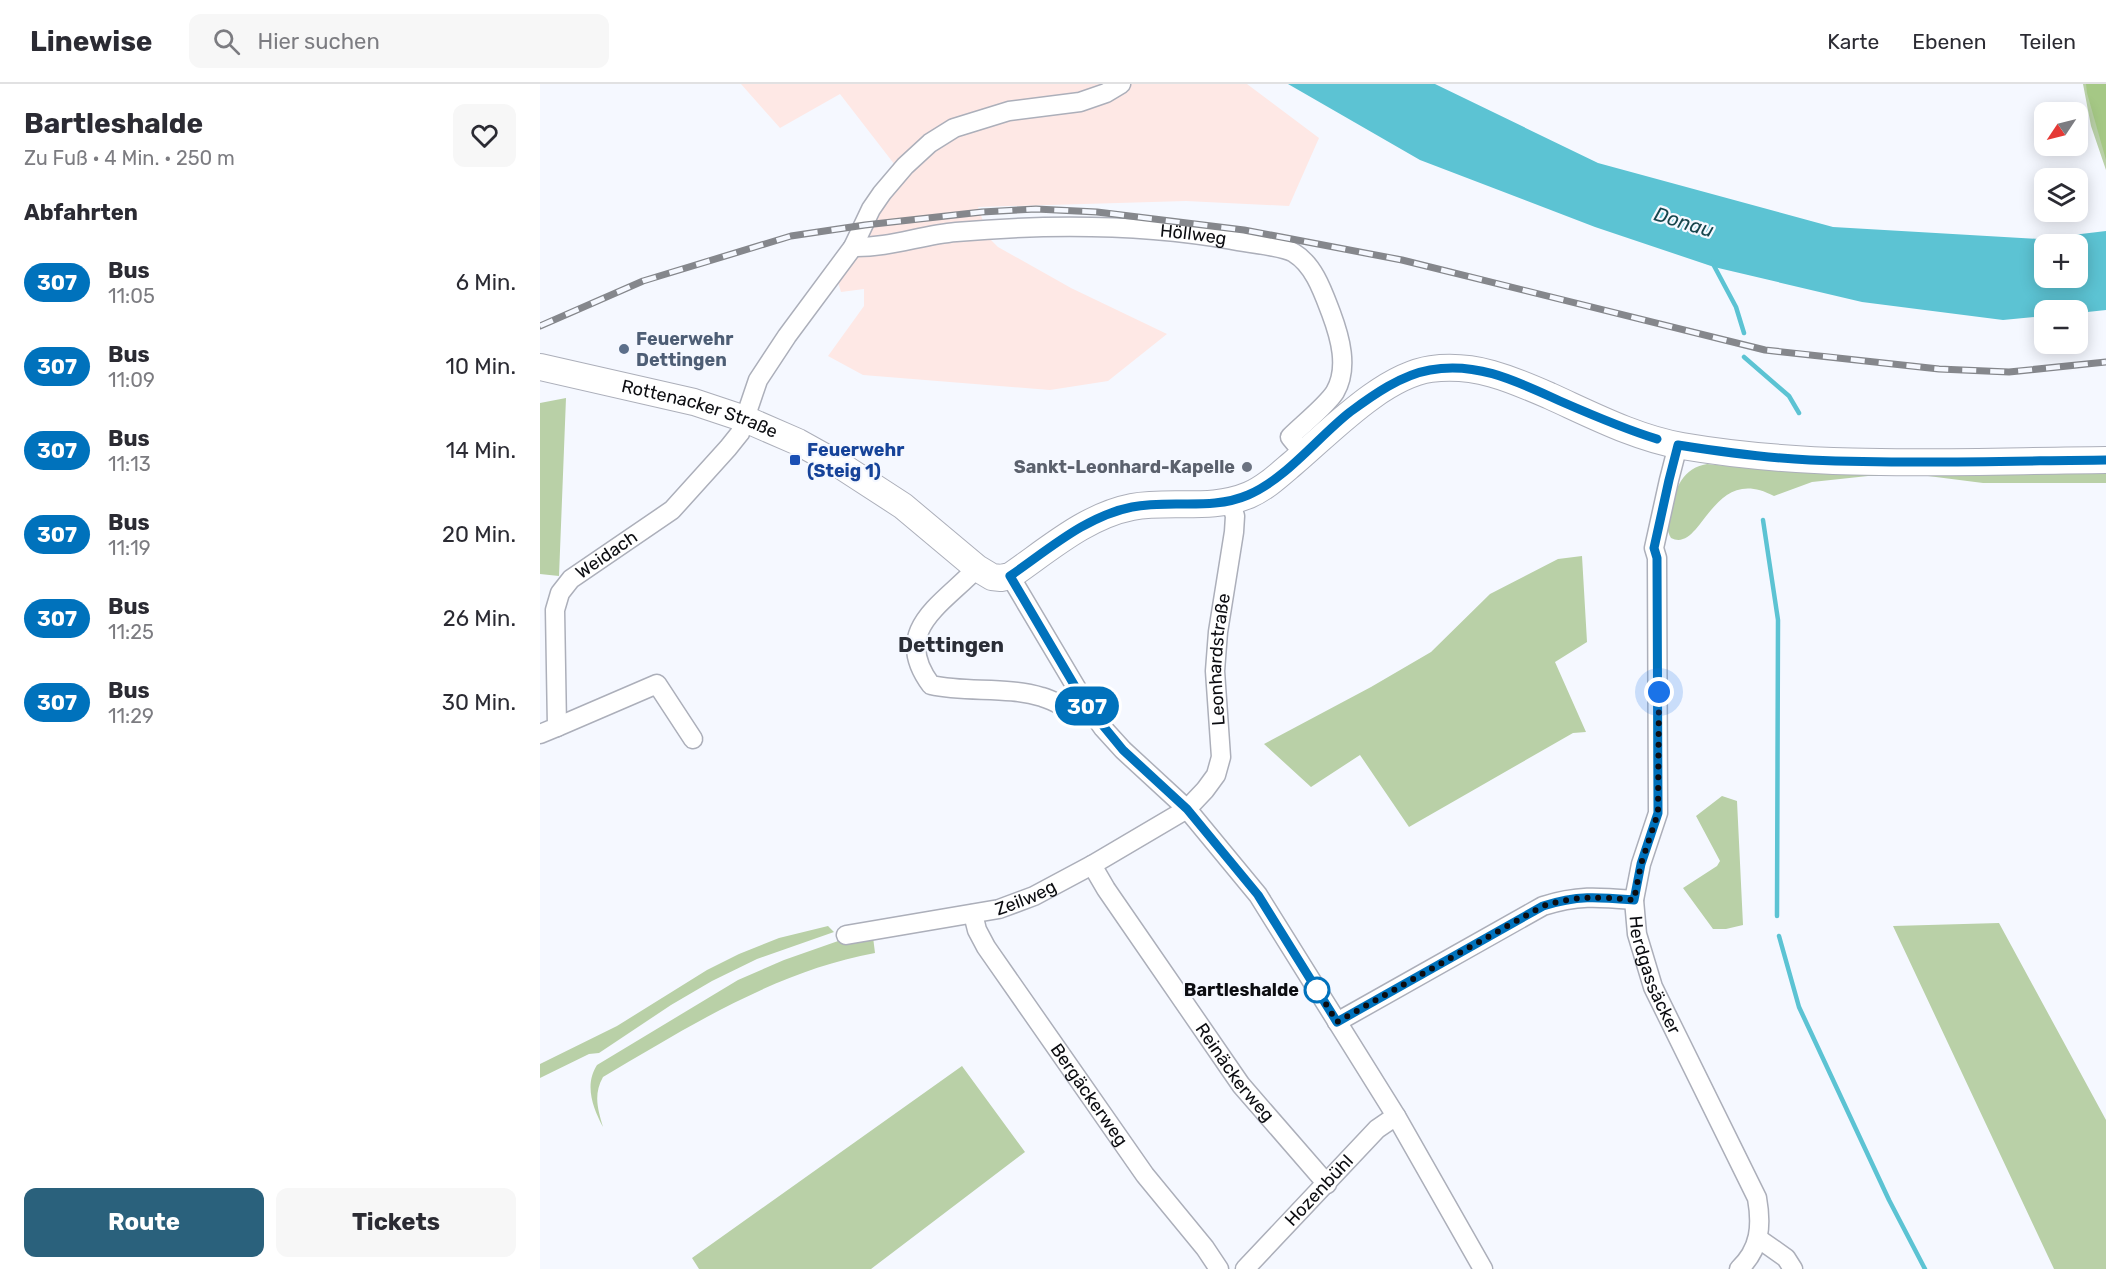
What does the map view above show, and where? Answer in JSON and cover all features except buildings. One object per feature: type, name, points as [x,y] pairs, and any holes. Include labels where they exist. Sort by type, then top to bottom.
[{"type":"main road","name":"Rottenacker Straße","points":[[540,367],[694,402],[745,419],[798,442],[843,467],[903,506],[977,568],[992,577],[1010,576]]},
{"type":"main road","points":[[1010,576],[1083,526],[1103,516],[1131,507],[1155,504],[1214,504],[1248,495],[1268,484],[1350,412],[1396,381],[1431,369],[1471,368],[1504,376],[1626,429],[1678,445],[1765,457],[1898,462],[2106,460]]},
{"type":"street","points":[[745,419],[758,380],[787,336],[853,247],[871,209],[905,166],[930,143],[948,132],[1009,111],[1080,102],[1106,93],[1121,84]]},
{"type":"street","name":"Höllweg","points":[[853,247],[874,248],[952,232],[1083,227],[1129,228],[1204,236],[1292,251],[1310,265],[1340,339],[1340,378],[1334,393],[1290,437],[1304,454]]},
{"type":"street","name":"Weidach","points":[[693,739],[657,684],[548,730],[555,610],[560,593],[571,579],[672,510],[728,448],[740,433],[745,419]]},
{"type":"street","name":"Herdgassäcker","points":[[1678,445],[1654,548],[1657,558],[1658,813],[1641,864],[1634,900],[1637,934],[1653,987],[1756,1198],[1760,1216],[1759,1239]]},
{"type":"street","name":"Leonhardstraße","points":[[1187,809],[1216,775],[1221,757],[1215,670],[1218,632],[1233,532],[1234,516],[1230,501]]},
{"type":"street","points":[[977,568],[922,621],[915,639],[916,656],[922,673],[931,685],[950,689],[1007,692],[1042,697],[1075,712],[1086,705]]},
{"type":"street","points":[[1010,576],[1086,705],[1123,750],[1187,809],[1258,895],[1396,1116],[1483,1269]]},
{"type":"street","name":"Zeilweg","points":[[846,934],[999,909],[1034,896],[1187,809]]},
{"type":"street","name":"Reinäckerweg","points":[[1092,865],[1106,889],[1241,1085],[1327,1184]]},
{"type":"street","points":[[1337,1022],[1543,906],[1562,900],[1585,897],[1634,900]]},
{"type":"street","name":"Bergäckerweg","points":[[973,914],[977,930],[986,947],[1145,1175],[1205,1248],[1219,1269]]},
{"type":"street","name":"Hozenbühl","points":[[1245,1269],[1377,1130],[1396,1116]]},
{"type":"street","points":[[1739,1269],[1752,1253],[1759,1239],[1786,1258],[1793,1269]]},
{"type":"shaded area","points":[[741,84],[1247,84],[1319,138],[1289,206],[1186,201],[978,207],[989,238],[998,247],[1071,288],[1167,334],[1108,381],[1050,390],[863,375],[828,356],[864,306],[864,289],[841,292],[837,279],[868,238],[881,210],[905,178],[840,94],[780,128]]},
{"type":"green space","points":[[2083,84],[2106,84],[2106,170],[2091,126]]},
{"type":"green space","points":[[2086,84],[2106,84],[2106,160],[2087,93]]},
{"type":"green space","points":[[566,398],[559,576],[540,574],[540,403]]},
{"type":"green space","points":[[1707,464],[1781,471],[1899,473],[2106,468],[2106,483],[1983,483],[1928,476],[1868,476],[1812,482],[1774,496],[1753,489],[1736,490],[1722,499],[1692,533],[1682,539],[1671,538],[1668,524],[1678,487],[1692,470]]},
{"type":"green space","points":[[1582,556],[1587,642],[1555,662],[1586,732],[1573,733],[1409,827],[1360,755],[1311,787],[1264,744],[1431,652],[1490,594],[1558,559]]},
{"type":"green space","points":[[1722,796],[1737,801],[1743,925],[1713,929],[1683,888],[1717,866],[1720,861],[1696,816]]},
{"type":"green space","points":[[1999,923],[2106,1120],[2106,1269],[2054,1269],[1893,926]]},
{"type":"green space","points":[[828,926],[834,932],[757,959],[712,981],[599,1053],[589,1054],[540,1078],[540,1064],[617,1026],[707,970],[779,938]]},
{"type":"green space","points":[[873,937],[875,953],[838,961],[768,987],[667,1039],[603,1077],[597,1096],[603,1127],[591,1096],[591,1080],[597,1065],[738,980],[784,960],[841,940]]},
{"type":"green space","points":[[962,1066],[1025,1152],[871,1269],[699,1269],[692,1258]]},
{"type":"water","name":"Donau","points":[[1288,84],[1435,84],[1598,163],[1833,227],[2034,239],[2034,288],[2088,288],[2088,234],[2081,234],[2106,231],[2106,310],[2088,312],[2088,300],[2034,300],[2034,317],[2003,320],[1862,302],[1714,267],[1595,227],[1420,160]]},
{"type":"waterway","points":[[1712,262],[1736,307],[1744,333]]},
{"type":"waterway","points":[[1744,357],[1789,396],[1799,413]]},
{"type":"waterway","points":[[1763,520],[1778,620],[1777,916]]},
{"type":"waterway","points":[[1779,936],[1799,1007],[1889,1200],[1925,1269]]},
{"type":"railway","points":[[540,326],[643,281],[791,236],[982,212],[1036,209],[1097,212],[1244,230],[1402,260],[1765,350],[1939,369],[2009,372],[2106,362]]},
{"type":"bus line","name":"307","points":[[1657,439],[1596,417],[1504,376],[1471,368],[1431,369],[1396,381],[1350,412],[1268,484],[1248,495],[1214,504],[1155,504],[1131,507],[1103,516],[1083,526],[1010,576],[1086,705],[1123,750],[1187,809],[1258,895],[1337,1022],[1543,906],[1562,900],[1585,897],[1634,900],[1641,864],[1658,813],[1657,558],[1654,548],[1678,445],[1765,457],[1809,460],[1887,462],[2106,460]]},
{"type":"place","name":"Feuerwehr Dettingen","points":[[624,349]]},
{"type":"place","name":"Feuerwehr (Steig 1)","points":[[795,460]]},
{"type":"place","name":"Sankt-Leonhard-Kapelle","points":[[1247,467]]},
{"type":"place","name":"Bartleshalde","points":[[1317,990]]},
{"type":"district","name":"Dettingen","points":[[951,645]]},
{"type":"route","points":[[1317,990],[1316,988],[1337,1022],[1543,906],[1562,900],[1585,897],[1634,900],[1641,864],[1658,813],[1659,692]]}]
